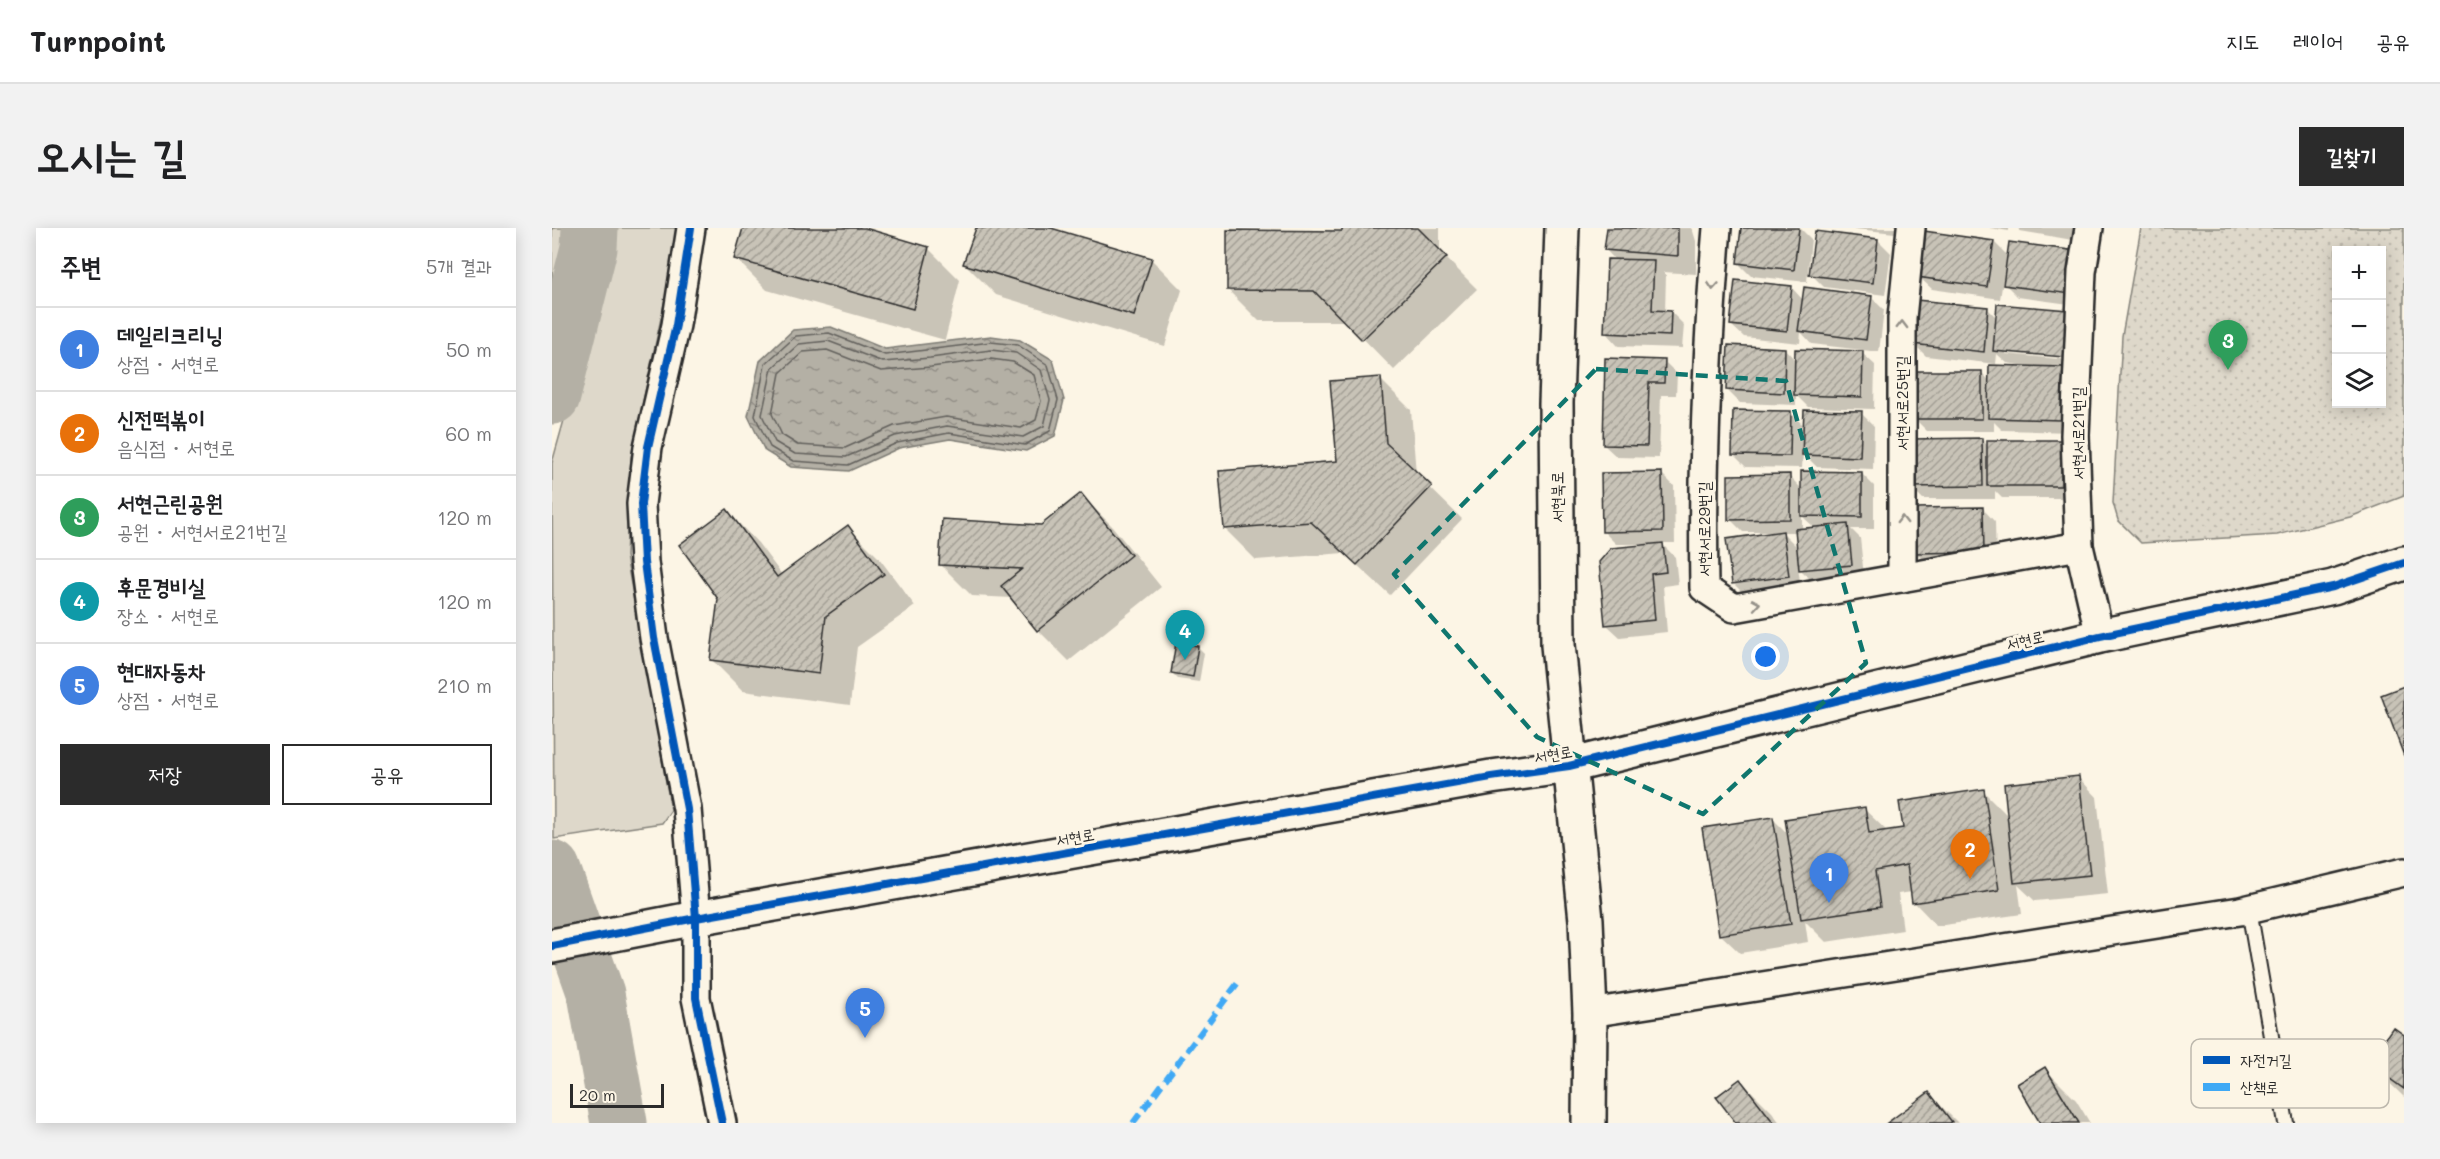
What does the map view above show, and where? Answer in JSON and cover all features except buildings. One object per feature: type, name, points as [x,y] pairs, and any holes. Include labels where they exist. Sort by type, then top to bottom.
[{"type":"street","points":[[691,228],[676,325],[648,447],[641,504],[644,562],[654,638],[687,809],[696,918],[696,998],[722,1123]]},
{"type":"street","name":"서현북로","points":[[1562,228],[1556,403],[1558,645],[1586,920],[1590,1013],[1589,1123]]},
{"type":"street","name":"서현서로29번길","points":[[1717,228],[1705,385],[1702,507],[1704,588],[1734,608],[2079,546]]},
{"type":"street","name":"서현서로25번길","points":[[1902,578],[1902,318],[1911,228]]},
{"type":"street","name":"서현서로21번길","points":[[2089,228],[2082,272],[2075,435],[2079,546],[2100,636]]},
{"type":"street","name":"서현로","points":[[552,946],[696,918],[1455,783],[1569,766],[2100,636],[2333,587],[2404,563]]},
{"type":"street","points":[[1590,1013],[2249,909],[2404,872]]},
{"type":"lane","points":[[2249,909],[2271,1039]]},
{"type":"lane","points":[[2283,1108],[2286,1123]]},
{"type":"highlighted area","points":[[1596,369],[1786,381],[1866,663],[1703,814],[1537,737],[1394,574]]},
{"type":"shaded area","points":[[552,228],[568,228],[552,291]]},
{"type":"shaded area","points":[[613,228],[679,228],[631,457],[626,556],[671,810],[662,823],[554,839],[552,463],[612,249]]},
{"type":"shaded area","points":[[2141,228],[2404,228],[2404,496],[2350,517],[2277,535],[2141,543],[2118,520],[2113,503],[2122,336]]},
{"type":"water","points":[[831,327],[885,349],[991,336],[1020,340],[1053,360],[1064,400],[1055,436],[1026,451],[950,439],[899,448],[849,471],[791,467],[765,451],[748,416],[760,361],[793,330]]},
{"type":"waterway","points":[[552,396],[589,248],[590,228]]},
{"type":"waterway","points":[[552,869],[596,994],[619,1123]]},
{"type":"marked path","points":[[1133,1123],[1240,980]]},
{"type":"cycle path","points":[[691,228],[676,325],[648,447],[641,504],[644,562],[654,638],[687,809],[696,918],[696,998],[722,1123]]},
{"type":"cycle path","points":[[552,946],[696,918],[1491,777],[1569,766],[2100,636],[2333,587],[2404,563]]},
{"type":"place","name":"서현근린공원","points":[[2228,370]]},
{"type":"place","name":"후문경비실","points":[[1185,660]]},
{"type":"place","name":"신전떡볶이","points":[[1970,879]]},
{"type":"place","name":"데일리크리닝","points":[[1829,903]]},
{"type":"place","name":"현대자동차","points":[[865,1038]]}]
